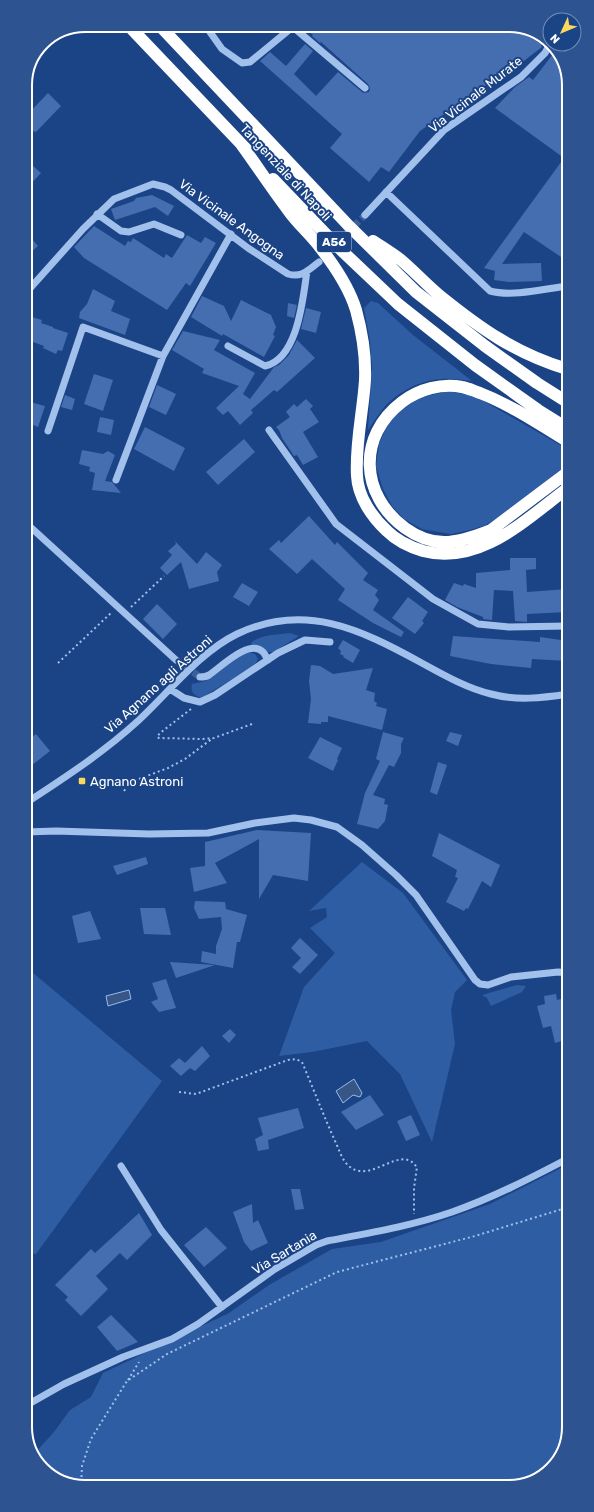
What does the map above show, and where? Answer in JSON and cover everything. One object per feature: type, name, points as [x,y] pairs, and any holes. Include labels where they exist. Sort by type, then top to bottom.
[{"type":"highway","name":"Tangenziale di Napoli","points":[[135,32],[334,243],[398,304],[475,365],[538,410],[562,425]]},
{"type":"highway","name":"Tangenziale di Napoli","points":[[166,32],[349,226],[416,292],[490,350],[562,399]]},
{"type":"highway","points":[[241,144],[288,211],[320,247],[338,273],[356,310],[363,348],[365,379],[356,453],[357,479],[364,500],[376,521],[395,539],[414,548],[436,554],[459,553],[481,548],[497,540],[562,492]]},
{"type":"highway","points":[[349,226],[400,259],[438,294],[504,343],[534,358],[562,367]]},
{"type":"highway","points":[[562,438],[490,397],[464,387],[451,385],[439,387],[416,393],[388,414],[378,428],[373,442],[370,471],[373,485],[380,502],[393,519],[409,531],[426,539],[444,542],[471,537],[491,530],[562,477]]},
{"type":"street","points":[[210,32],[222,49],[242,64],[250,62],[287,32]]},
{"type":"street","points":[[301,32],[365,88]]},
{"type":"street","name":"Via Vicinale Murate","points":[[365,215],[444,130],[521,77],[546,52]]},
{"type":"street","name":"Via Vicinale Angogna","points":[[32,286],[97,214],[114,199],[153,184],[171,190],[288,274],[295,276],[300,275],[319,262]]},
{"type":"street","points":[[386,192],[490,291],[497,293],[520,292],[562,287]]},
{"type":"street","points":[[97,214],[122,231],[129,232],[154,224],[181,235]]},
{"type":"street","points":[[116,480],[163,356],[231,234]]},
{"type":"street","points":[[228,346],[265,366],[277,361],[288,348],[294,337],[303,298],[307,271]]},
{"type":"street","points":[[48,431],[83,327],[163,356]]},
{"type":"street","points":[[269,430],[336,524],[433,599],[478,624],[509,627],[562,626]]},
{"type":"street","points":[[32,528],[176,660]]},
{"type":"street","name":"Via Agnano agli Astroni","points":[[32,799],[96,756],[130,728],[208,653],[221,643],[258,626],[279,621],[305,620],[332,623],[351,628],[468,686],[490,694],[525,699],[562,695]]},
{"type":"street","points":[[170,689],[184,698],[200,702],[215,696],[278,653],[305,640],[330,642]]},
{"type":"street","points":[[200,678],[208,676],[226,661],[248,649],[256,648],[263,651],[268,660]]},
{"type":"street","points":[[32,832],[56,831],[149,834],[208,833],[255,823],[294,818],[325,823],[337,827],[362,845],[416,895],[480,984],[488,985],[511,977],[532,974],[562,973]]},
{"type":"street","name":"Via Sartania","points":[[32,1402],[64,1384],[123,1357],[178,1335],[198,1324],[275,1269],[316,1245],[326,1241],[414,1224],[453,1212],[496,1194],[562,1162]]},
{"type":"street","points":[[121,1166],[161,1230],[222,1307]]},
{"type":"path","points":[[124,612],[164,576]]},
{"type":"path","points":[[58,663],[117,606]]},
{"type":"path","points":[[200,702],[160,733],[157,737],[161,740],[214,738],[252,724]]},
{"type":"path","points":[[124,790],[131,782],[168,768],[185,759],[214,738]]},
{"type":"path","points":[[179,1092],[196,1094],[288,1060],[296,1059],[302,1062],[343,1159],[349,1166],[359,1172],[371,1170],[407,1159],[413,1162],[417,1167],[414,1188],[414,1224]]},
{"type":"path","points":[[128,1381],[167,1354],[337,1272],[475,1236],[562,1209]]},
{"type":"path","points":[[81,1480],[82,1466],[91,1439],[128,1381],[145,1349]]},
{"type":"shaded area","points":[[371,301],[378,303],[413,335],[472,381],[441,379],[425,382],[408,388],[387,404],[368,430],[372,368],[370,341],[364,308]]},
{"type":"shaded area","points":[[448,391],[475,396],[562,446],[562,469],[504,514],[486,525],[451,534],[422,529],[404,519],[392,506],[383,489],[376,466],[379,444],[387,426],[397,413],[419,398]]},
{"type":"shaded area","points":[[290,633],[299,636],[273,652],[268,652],[252,645],[251,643],[265,636]]},
{"type":"shaded area","points":[[248,652],[255,654],[258,659],[254,666],[201,698],[193,693],[192,684],[206,681],[222,667]]},
{"type":"shaded area","points":[[362,862],[403,893],[467,980],[455,992],[451,1010],[455,1044],[432,1142],[400,1074],[367,1041],[312,1052],[279,1056],[304,987],[335,953],[310,928],[327,917],[326,908],[309,911]]},
{"type":"shaded area","points":[[32,972],[162,1081],[36,1254],[32,1253]]},
{"type":"shaded area","points":[[517,985],[526,986],[522,992],[491,1006],[487,998],[482,995]]},
{"type":"shaded area","points":[[129,990],[131,999],[108,1006],[106,996]]},
{"type":"shaded area","points":[[354,1079],[362,1093],[360,1097],[353,1095],[343,1103],[336,1091]]},
{"type":"shaded area","points":[[562,1168],[562,1434],[557,1450],[551,1459],[544,1467],[532,1475],[516,1480],[82,1480],[58,1473],[39,1454],[37,1450],[54,1432],[70,1410],[91,1397],[103,1373],[229,1313],[269,1285],[332,1249],[381,1242],[490,1204]]},
{"type":"building","points":[[310,32],[512,32],[536,39],[542,44],[542,47],[517,67],[483,87],[420,131],[389,172],[381,167],[369,182],[330,148],[342,134],[260,61],[270,52],[286,66],[305,44],[313,51],[294,74],[316,96],[338,72],[362,92],[369,92],[370,88],[368,84],[321,42],[320,43],[312,36],[313,35]]},
{"type":"building","points":[[552,55],[557,62],[562,78],[562,157],[495,108],[515,87],[529,77],[533,80]]},
{"type":"building","points":[[48,93],[61,106],[36,132],[32,130],[32,110]]},
{"type":"building","points":[[562,161],[562,258],[524,232],[502,264],[541,263],[542,281],[509,282],[494,280],[495,271],[484,268]]},
{"type":"building","points":[[32,165],[41,173],[32,183]]},
{"type":"building","points":[[152,195],[174,206],[168,216],[155,207],[115,220],[111,209],[134,201],[136,198]]},
{"type":"building","points":[[94,226],[125,246],[128,241],[131,242],[133,238],[164,258],[166,254],[172,258],[187,235],[201,243],[205,237],[216,243],[190,286],[186,283],[167,310],[84,258],[74,247]]},
{"type":"building","points":[[32,239],[38,246],[32,251]]},
{"type":"building","points":[[93,289],[115,301],[111,311],[130,319],[125,335],[79,318],[80,312],[87,304]]},
{"type":"building","points":[[202,296],[224,306],[231,321],[241,300],[271,315],[276,327],[273,335],[275,336],[264,357],[223,334],[222,336],[191,317]]},
{"type":"building","points":[[288,303],[297,305],[294,318],[287,316]]},
{"type":"building","points":[[306,308],[321,312],[316,333],[301,329]]},
{"type":"building","points":[[32,317],[42,320],[41,323],[68,333],[62,351],[58,350],[56,354],[43,348],[44,346],[32,342]]},
{"type":"building","points":[[183,331],[220,340],[214,350],[255,373],[243,394],[250,399],[274,367],[279,365],[289,355],[297,340],[315,358],[277,392],[274,390],[251,410],[253,413],[240,425],[228,411],[223,415],[216,408],[239,386],[202,373],[204,369],[172,350]]},
{"type":"building","points":[[94,374],[113,380],[103,411],[84,404]]},
{"type":"building","points":[[157,385],[176,394],[166,415],[149,407]]},
{"type":"building","points":[[65,395],[75,399],[72,410],[61,407]]},
{"type":"building","points":[[306,399],[313,406],[310,409],[319,422],[303,432],[318,457],[303,465],[297,455],[294,456],[276,427],[290,417],[286,412],[294,404],[297,407]]},
{"type":"building","points":[[32,403],[45,406],[38,427],[32,424]]},
{"type":"building","points":[[100,417],[114,420],[111,435],[97,432]]},
{"type":"building","points":[[145,427],[185,448],[174,471],[134,449]]},
{"type":"building","points":[[244,439],[255,452],[218,485],[206,472]]},
{"type":"building","points":[[82,450],[103,454],[108,451],[115,455],[105,481],[112,482],[121,493],[92,490],[95,473],[89,471],[90,467],[79,464]]},
{"type":"building","points":[[309,516],[335,545],[337,542],[368,573],[363,580],[378,590],[375,595],[379,600],[373,610],[404,632],[401,637],[373,623],[338,600],[345,589],[312,559],[297,574],[269,549],[279,540],[281,543]]},
{"type":"building","points":[[175,541],[197,564],[206,552],[222,565],[217,572],[219,581],[189,589],[181,562],[167,575],[160,568],[172,555],[168,551],[176,544]]},
{"type":"building","points":[[510,558],[536,558],[536,569],[526,570],[527,592],[562,589],[562,612],[527,614],[527,622],[515,621],[513,591],[494,590],[492,620],[483,619],[483,617],[457,607],[445,600],[454,583],[463,586],[464,584],[476,588],[476,573],[510,570]]},
{"type":"building","points":[[242,583],[258,592],[249,606],[233,597]]},
{"type":"building","points":[[408,597],[428,612],[422,621],[424,623],[415,634],[392,618]]},
{"type":"building","points":[[157,604],[177,624],[163,639],[143,619]]},
{"type":"building","points":[[453,636],[540,642],[540,637],[562,640],[562,661],[532,659],[531,668],[491,664],[450,656]]},
{"type":"building","points":[[343,640],[360,650],[353,663],[340,654],[341,651],[338,648]]},
{"type":"building","points":[[311,665],[320,666],[333,674],[373,668],[366,690],[375,693],[374,701],[377,703],[376,706],[387,709],[382,730],[328,716],[328,722],[321,722],[321,724],[308,723],[311,699],[309,681]]},
{"type":"building","points":[[383,732],[404,738],[401,744],[401,753],[394,767],[389,765],[373,795],[385,799],[384,804],[388,805],[385,821],[378,829],[357,824],[365,793],[380,761],[376,759]]},
{"type":"building","points":[[450,732],[462,735],[458,746],[446,741]]},
{"type":"building","points":[[36,734],[50,751],[32,765],[32,737]]},
{"type":"building","points":[[320,737],[342,748],[333,771],[308,758]]},
{"type":"building","points":[[438,762],[447,765],[437,795],[430,792]]},
{"type":"building","points":[[257,830],[311,833],[308,881],[273,875],[259,899],[259,839],[215,863],[227,883],[194,892],[190,868],[205,866],[205,842]]},
{"type":"building","points":[[439,833],[500,865],[491,887],[482,881],[468,909],[466,908],[464,911],[446,902],[458,878],[455,877],[457,870],[432,856]]},
{"type":"building","points":[[146,857],[148,864],[117,875],[113,866]]},
{"type":"building","points":[[195,901],[225,902],[226,909],[247,915],[240,942],[237,942],[233,968],[201,962],[202,951],[216,954],[216,946],[222,929],[221,917],[199,919],[194,908]]},
{"type":"building","points":[[140,908],[165,908],[171,935],[144,934]]},
{"type":"building","points":[[90,911],[101,939],[78,943],[72,916]]},
{"type":"building","points":[[300,938],[318,955],[300,974],[292,967],[301,958],[291,948]]},
{"type":"building","points":[[170,962],[215,965],[176,978]]},
{"type":"building","points":[[166,979],[176,1008],[159,1012],[151,1002],[158,999],[152,983]]},
{"type":"building","points":[[556,994],[557,1000],[562,999],[562,1041],[555,1043],[551,1026],[543,1028],[537,1006],[545,1004],[544,996]]},
{"type":"building","points":[[230,1029],[236,1035],[229,1043],[222,1036]]},
{"type":"building","points":[[202,1046],[210,1056],[195,1071],[190,1068],[181,1076],[170,1066],[179,1058],[185,1063]]},
{"type":"building","points":[[370,1095],[384,1115],[356,1130],[341,1112]]},
{"type":"building","points":[[298,1108],[304,1128],[268,1140],[269,1149],[258,1151],[255,1139],[263,1135],[258,1118]]},
{"type":"building","points":[[411,1115],[420,1135],[406,1141],[397,1121]]},
{"type":"building","points":[[291,1189],[300,1189],[304,1209],[295,1210]]},
{"type":"building","points":[[252,1204],[253,1223],[258,1220],[268,1243],[251,1251],[244,1242],[233,1212]]},
{"type":"building","points":[[139,1213],[152,1235],[127,1260],[120,1253],[96,1276],[108,1289],[81,1316],[65,1300],[68,1297],[55,1285],[91,1249],[95,1253]]},
{"type":"building","points":[[206,1227],[227,1248],[204,1267],[184,1245]]},
{"type":"building","points":[[111,1315],[138,1342],[117,1351],[97,1327]]},
{"type":"tunnel","points":[[324,256],[365,215]]},
{"type":"tunnel","points":[[176,660],[200,677]]},
{"type":"place","name":"Agnano Astroni","points":[[82,781]]}]
